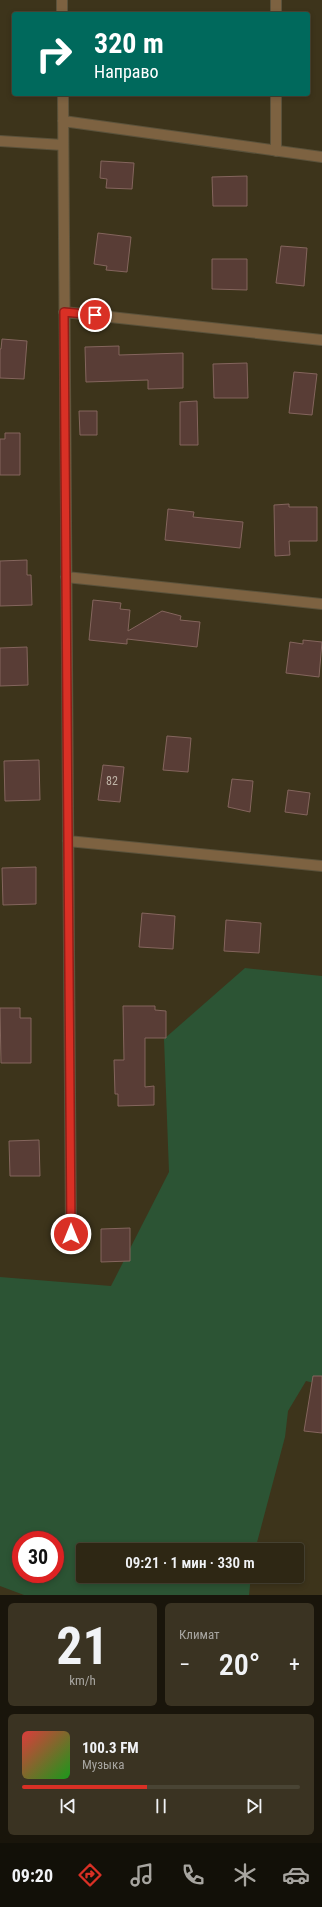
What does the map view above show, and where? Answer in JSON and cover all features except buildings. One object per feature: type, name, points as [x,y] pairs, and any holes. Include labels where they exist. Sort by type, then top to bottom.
[{"type":"street","points":[[62,0],[62,12]]},
{"type":"street","points":[[276,0],[276,12]]},
{"type":"street","points":[[63,96],[71,1234]]},
{"type":"street","points":[[276,96],[276,150]]},
{"type":"street","points":[[63,121],[322,157]]},
{"type":"street","points":[[0,141],[63,145]]},
{"type":"street","points":[[64,312],[322,340]]},
{"type":"street","points":[[66,577],[322,604]]},
{"type":"street","points":[[68,841],[322,866]]},
{"type":"green space","points":[[245,968],[322,976],[322,1385],[306,1381],[288,1411],[285,1437],[257,1543],[76,1543],[76,1583],[250,1583],[249,1595],[24,1595],[0,1586],[0,1277],[111,1286],[169,1172],[164,1039]]},
{"type":"route","points":[[71,1234],[64,312],[95,315]]}]
